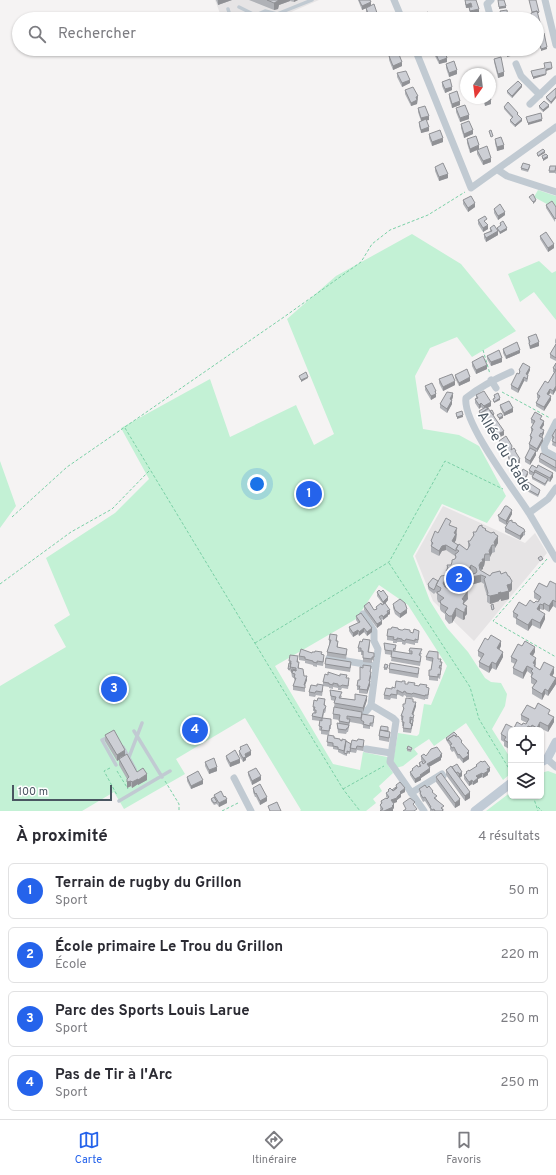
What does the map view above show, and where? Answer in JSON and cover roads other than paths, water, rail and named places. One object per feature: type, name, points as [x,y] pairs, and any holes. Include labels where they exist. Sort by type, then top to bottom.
[{"type":"street","points":[[394,0],[399,12]]},
{"type":"street","points":[[489,12],[487,4],[491,0]]},
{"type":"street","points":[[545,0],[556,45]]},
{"type":"street","points":[[418,56],[471,188],[556,127]]},
{"type":"street","points":[[516,64],[521,76],[540,95]]},
{"type":"street","points":[[530,104],[556,79]]},
{"type":"street","points":[[498,170],[507,176],[556,192]]},
{"type":"street","name":"Allée du Stade","points":[[511,372],[491,380],[466,398],[466,408],[472,426],[517,498],[529,513],[554,556]]},
{"type":"street","points":[[491,380],[496,388]]},
{"type":"street","points":[[556,422],[544,446],[545,451],[556,457]]},
{"type":"street","points":[[529,513],[548,499],[556,488]]},
{"type":"street","points":[[348,712],[362,715],[367,712],[371,705],[379,665],[378,649],[374,641],[374,631],[363,614]]},
{"type":"street","points":[[329,658],[379,665]]},
{"type":"street","points":[[371,705],[396,721],[390,762],[424,811]]},
{"type":"street","points":[[556,742],[544,761],[556,767]]},
{"type":"street","points":[[366,749],[391,753]]},
{"type":"street","points":[[411,793],[442,774],[449,785]]},
{"type":"street","points":[[234,778],[251,811]]},
{"type":"street","points":[[475,811],[508,785]]},
{"type":"lane","points":[[282,12],[312,0]]},
{"type":"lane","points":[[239,7],[249,12]]},
{"type":"lane","points":[[129,757],[142,723]]},
{"type":"lane","points":[[134,731],[162,777]]},
{"type":"lane","points":[[114,733],[102,740],[115,765]]},
{"type":"lane","points":[[122,745],[135,769]]},
{"type":"lane","points":[[120,801],[170,771]]},
{"type":"place","name":"Terrain de rugby du Grillon","points":[[309,494]]},
{"type":"place","name":"École primaire Le Trou du Grillon","points":[[459,579]]},
{"type":"place","name":"Parc des Sports Louis Larue","points":[[114,689]]},
{"type":"place","name":"Pas de Tir à l'Arc","points":[[195,730]]}]
